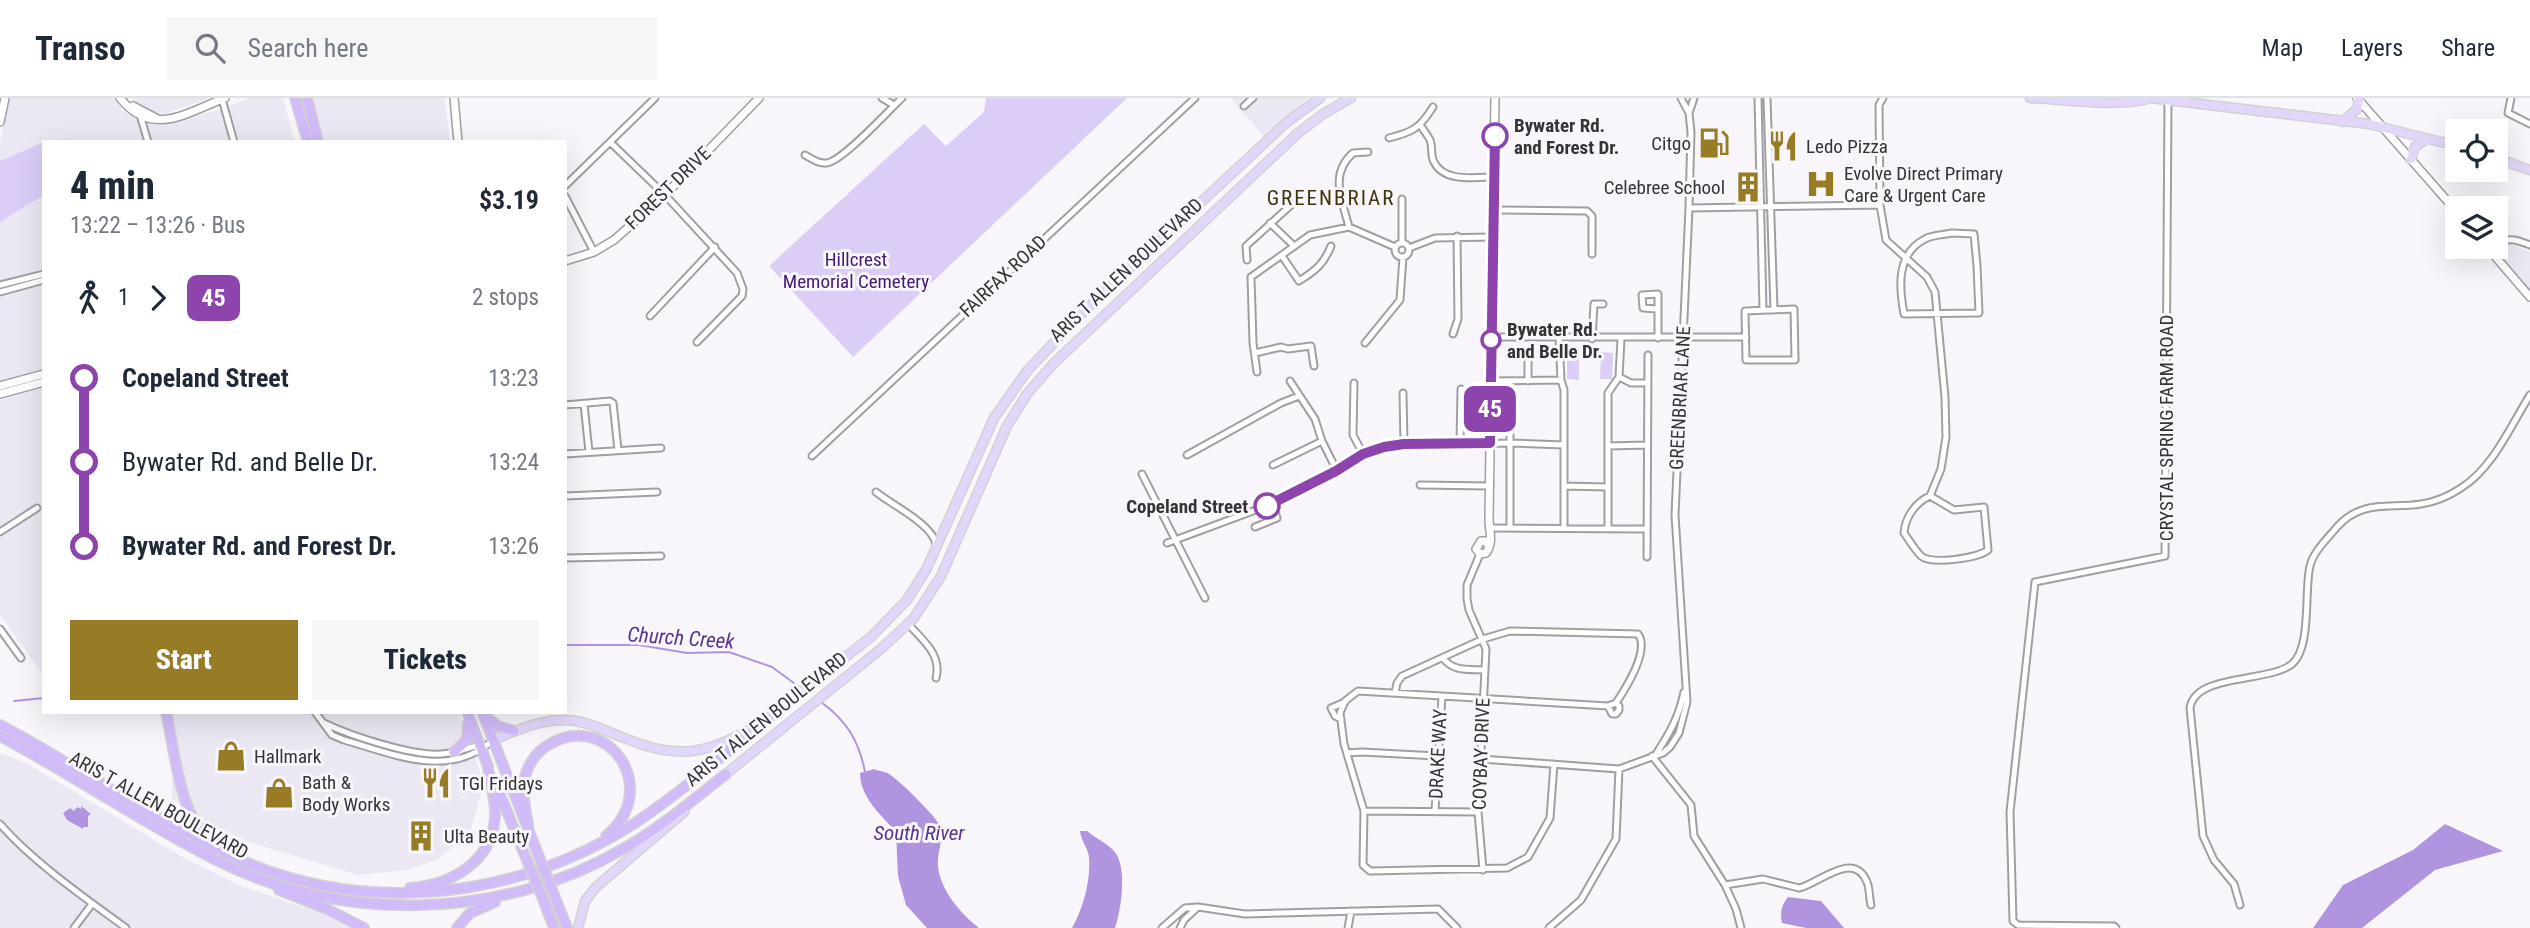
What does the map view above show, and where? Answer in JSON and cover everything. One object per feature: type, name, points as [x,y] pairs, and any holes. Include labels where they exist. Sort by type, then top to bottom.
[{"type":"highway","points":[[295,98],[307,140]]},
{"type":"highway","points":[[308,99],[318,140]]},
{"type":"highway","points":[[166,714],[183,789],[192,816],[212,838],[252,865]]},
{"type":"highway","points":[[454,752],[468,736],[467,714]]},
{"type":"highway","points":[[468,714],[550,917],[552,928]]},
{"type":"highway","points":[[483,714],[567,928]]},
{"type":"highway","points":[[484,714],[498,726],[514,731]]},
{"type":"highway","name":"ARIS T ALLEN BOULEVARD","points":[[0,736],[252,865],[308,882],[394,894],[470,889],[524,875],[572,857],[653,811],[774,714]]},
{"type":"highway","points":[[0,719],[26,734],[59,764]]},
{"type":"highway","name":"ARIS T ALLEN BOULEVARD","points":[[0,725],[217,861],[293,889],[364,902],[444,904],[530,890],[597,863],[632,844],[726,774]]},
{"type":"highway","points":[[529,831],[524,781],[537,754],[554,742],[575,736],[597,740],[608,746],[621,759],[630,781],[626,814],[612,830],[572,857]]},
{"type":"highway","points":[[480,748],[494,740]]},
{"type":"highway","points":[[0,743],[59,764]]},
{"type":"highway","points":[[356,890],[429,886],[452,878],[470,867],[489,842],[495,819],[486,763]]},
{"type":"highway","points":[[217,861],[364,928]]},
{"type":"highway","points":[[457,928],[477,909],[530,890]]},
{"type":"main road","points":[[1302,110],[1312,98]]},
{"type":"main road","name":"ARIS T ALLEN BOULEVARD","points":[[774,714],[871,637],[895,615],[917,586],[994,418],[1027,370],[1090,306],[1302,110],[1320,98]]},
{"type":"main road","points":[[2030,98],[2114,101],[2143,101],[2150,98],[2383,127],[2445,143]]},
{"type":"main road","name":"ARIS T ALLEN BOULEVARD","points":[[726,774],[908,624],[941,576],[1007,426],[1038,381],[1091,326],[1297,134],[1347,99]]},
{"type":"main road","points":[[2342,122],[2357,109],[2358,99]]},
{"type":"main road","points":[[2411,159],[2415,147],[2426,139]]},
{"type":"main road","points":[[2508,162],[2530,170]]},
{"type":"main road","points":[[494,740],[551,720],[575,721],[654,749],[681,753],[716,747],[774,714]]},
{"type":"main road","points":[[578,928],[585,901],[596,887],[726,774]]},
{"type":"street","points":[[0,121],[2,98]]},
{"type":"street","points":[[120,98],[141,118],[147,139]]},
{"type":"street","points":[[126,98],[136,108],[157,120]]},
{"type":"street","points":[[454,98],[458,140]]},
{"type":"street","points":[[567,184],[655,98]]},
{"type":"street","name":"FOREST DRIVE","points":[[567,260],[594,252],[614,240],[664,195],[758,98]]},
{"type":"street","points":[[881,98],[894,105]]},
{"type":"street","points":[[805,155],[820,163],[841,157],[902,98]]},
{"type":"street","name":"FAIRFAX ROAD","points":[[812,456],[872,397],[1195,98]]},
{"type":"street","points":[[1483,639],[1469,610],[1467,585],[1480,554],[1486,554],[1487,544],[1492,538],[1489,528],[1495,98]]},
{"type":"street","name":"GREENBRIAR LANE","points":[[1654,755],[1672,731],[1678,717],[1685,682],[1675,515],[1691,132],[1689,113],[1681,98]]},
{"type":"street","name":"GREENBRIAR LANE","points":[[1689,113],[1694,98]]},
{"type":"street","points":[[1758,98],[1763,310]]},
{"type":"street","points":[[1767,98],[1774,310]]},
{"type":"street","points":[[1875,98],[1879,105],[1880,205],[1886,240],[1904,258],[1916,265],[1936,292],[1945,397],[1946,437],[1941,469],[1930,496],[1923,499],[1905,522],[1904,533],[1922,556],[1929,560],[1982,555],[1989,550],[1984,507],[1954,510],[1930,496]]},
{"type":"street","points":[[1879,105],[1883,98]]},
{"type":"street","points":[[2511,98],[2508,113],[2530,124]]},
{"type":"street","points":[[141,118],[157,120],[178,117],[224,99],[234,140]]},
{"type":"street","points":[[2358,99],[2445,198]]},
{"type":"street","name":"CRYSTAL SPRING FARM ROAD","points":[[2116,928],[2018,925],[2013,921],[2010,812],[2035,582],[2165,556],[2168,100]]},
{"type":"street","points":[[1390,138],[1421,126],[1433,107]]},
{"type":"street","points":[[147,139],[147,129],[157,120]]},
{"type":"street","points":[[1421,126],[1431,142],[1434,164],[1443,172],[1458,177],[1495,177]]},
{"type":"street","points":[[610,142],[715,247],[737,273],[743,289],[742,296],[697,342]]},
{"type":"street","points":[[1349,226],[1338,181],[1340,169],[1353,153],[1368,152]]},
{"type":"street","points":[[1247,260],[1245,246],[1301,196]]},
{"type":"street","points":[[567,200],[594,252]]},
{"type":"street","points":[[1402,200],[1402,242],[1409,248]]},
{"type":"street","points":[[1689,208],[1880,205]]},
{"type":"street","points":[[1494,211],[1587,211],[1592,216],[1592,254]]},
{"type":"street","points":[[1270,223],[1293,245]]},
{"type":"street","points":[[1257,372],[1251,277],[1310,235],[1349,226],[1395,247]]},
{"type":"street","points":[[1952,233],[1973,234],[1978,266],[1979,313],[1904,314],[1900,275],[1904,258],[1927,238],[1952,233]]},
{"type":"street","points":[[1453,334],[1458,319],[1457,236]]},
{"type":"street","points":[[1409,248],[1435,238],[1493,237]]},
{"type":"street","points":[[2508,240],[2530,245]]},
{"type":"street","points":[[1395,247],[1402,242]]},
{"type":"street","points":[[1282,256],[1299,281],[1316,270],[1326,258],[1331,246]]},
{"type":"street","points":[[650,316],[715,247]]},
{"type":"street","points":[[1395,247],[1396,254],[1403,257]]},
{"type":"street","points":[[1364,342],[1400,300],[1403,257],[1407,255],[1409,248]]},
{"type":"street","points":[[2498,259],[2530,297]]},
{"type":"street","points":[[0,285],[42,274]]},
{"type":"street","points":[[0,292],[42,281]]},
{"type":"street","points":[[1592,339],[1594,303],[1604,304]]},
{"type":"street","name":"GREENBRIAR LANE","points":[[1657,309],[1658,338]]},
{"type":"street","points":[[1794,309],[1795,359],[1746,360],[1745,311],[1774,310],[1794,309]]},
{"type":"street","points":[[1492,337],[1746,337]]},
{"type":"street","points":[[1559,337],[1564,390],[1564,527]]},
{"type":"street","points":[[1608,528],[1608,393],[1619,377],[1621,339]]},
{"type":"street","points":[[1255,353],[1281,347],[1289,349],[1311,346],[1314,366]]},
{"type":"street","points":[[1647,556],[1648,355]]},
{"type":"street","points":[[1528,359],[1528,381]]},
{"type":"street","points":[[0,386],[42,375]]},
{"type":"street","points":[[1619,377],[1631,383],[1648,383]]},
{"type":"street","points":[[1491,382],[1561,380]]},
{"type":"street","points":[[1290,381],[1315,419],[1336,471]]},
{"type":"street","points":[[1510,381],[1510,527]]},
{"type":"street","points":[[0,394],[42,383]]},
{"type":"street","points":[[1353,383],[1353,435],[1363,454]]},
{"type":"street","points":[[1460,444],[1461,389]]},
{"type":"street","points":[[1404,393],[1404,444]]},
{"type":"street","points":[[2240,905],[2232,881],[2211,855],[2201,827],[2190,708],[2192,700],[2196,694],[2207,688],[2274,672],[2294,662],[2299,654],[2304,630],[2311,563],[2334,531],[2344,520],[2358,512],[2386,505],[2420,504],[2440,499],[2461,488],[2486,466],[2530,395]]},
{"type":"street","points":[[1187,455],[1281,403],[1299,396]]},
{"type":"street","points":[[567,405],[610,401],[613,403],[618,450]]},
{"type":"street","points":[[584,404],[589,452]]},
{"type":"street","points":[[1273,465],[1322,441]]},
{"type":"street","points":[[1167,543],[1272,504],[1363,454],[1384,447],[1404,444],[1490,443],[1564,445]]},
{"type":"street","points":[[1608,446],[1647,445]]},
{"type":"street","points":[[567,454],[661,447]]},
{"type":"street","points":[[1142,474],[1205,598]]},
{"type":"street","points":[[1420,485],[1490,486]]},
{"type":"street","points":[[1564,486],[1607,487]]},
{"type":"street","points":[[567,496],[657,492]]},
{"type":"street","points":[[876,492],[927,527],[936,530],[948,523]]},
{"type":"street","points":[[1255,527],[1277,518],[1272,504]]},
{"type":"street","points":[[0,531],[37,508]]},
{"type":"street","points":[[927,527],[934,536],[936,548]]},
{"type":"street","points":[[1489,528],[1647,529]]},
{"type":"street","points":[[567,558],[661,556]]},
{"type":"street","points":[[908,624],[935,655],[938,670],[936,678]]},
{"type":"street","points":[[0,629],[21,658]]},
{"type":"street","points":[[1341,719],[1331,712],[1331,708],[1345,702],[1358,691],[1608,706],[1616,703],[1627,687],[1642,648],[1641,639],[1638,634],[1510,631],[1483,639],[1402,676],[1395,693]]},
{"type":"street","name":"COYBAY DRIVE","points":[[1483,639],[1486,649],[1478,812],[1483,870]]},
{"type":"street","points":[[1443,658],[1450,667],[1485,670]]},
{"type":"street","name":"DRAKE WAY","points":[[1435,811],[1442,696]]},
{"type":"street","points":[[1345,702],[1340,713],[1364,811],[1363,865],[1370,871],[1507,868],[1528,857],[1550,818],[1553,764]]},
{"type":"street","points":[[1608,706],[1608,711],[1616,714],[1619,710],[1616,703]]},
{"type":"street","points":[[316,714],[332,735],[428,762],[445,762],[480,748]]},
{"type":"street","points":[[320,721],[336,729],[430,754],[480,748]]},
{"type":"street","points":[[1348,753],[1437,756]]},
{"type":"street","points":[[1481,759],[1619,769],[1654,755],[1691,805],[1694,836],[1737,909],[1741,928]]},
{"type":"street","points":[[1549,928],[1581,900],[1616,839],[1619,769]]},
{"type":"street","points":[[1364,811],[1478,812]]},
{"type":"street","points":[[0,824],[92,904],[126,928]]},
{"type":"street","points":[[1725,886],[1763,878],[1799,888],[1806,887],[1827,874],[1850,868],[1857,871],[1868,883],[1871,905]]},
{"type":"street","points":[[74,928],[92,904]]},
{"type":"street","points":[[1180,928],[1184,920],[1198,907]]},
{"type":"street","points":[[1163,928],[1185,908],[1198,907],[1245,914],[1438,909],[1457,928]]},
{"type":"street","points":[[1348,928],[1350,911]]},
{"type":"shaded area","points":[[10,98],[114,98],[122,110],[145,122],[160,125],[215,111],[250,98],[283,98],[294,140],[42,140],[42,143],[0,161],[0,142]]},
{"type":"shaded area","points":[[130,98],[211,98],[164,114],[144,110]]},
{"type":"shaded area","points":[[312,98],[445,98],[450,140],[322,140]]},
{"type":"shaded area","points":[[1232,98],[1308,98],[1265,137]]},
{"type":"shaded area","points":[[42,196],[42,370],[0,382],[0,222]]},
{"type":"shaded area","points":[[2508,243],[2530,252],[2530,296],[2500,259],[2508,259]]},
{"type":"shaded area","points":[[42,388],[42,672],[0,615],[0,399]]},
{"type":"shaded area","points":[[160,714],[460,714],[484,783],[470,833],[438,859],[408,870],[357,875],[252,843],[218,829],[172,799],[172,774]]},
{"type":"shaded area","points":[[0,753],[26,763],[179,855],[243,887],[325,914],[350,928],[0,928]]},
{"type":"green space","name":"Hillcrest Memorial Cemetery","points":[[986,98],[1127,98],[853,357],[769,266],[924,124],[946,146],[984,112]]},
{"type":"green space","points":[[42,143],[42,196],[0,222],[0,161]]},
{"type":"green space","points":[[1601,352],[1613,353],[1612,379],[1600,379]]},
{"type":"green space","points":[[1567,353],[1579,353],[1579,380],[1567,379]]},
{"type":"water","name":"South River","points":[[874,769],[894,778],[939,823],[941,833],[938,866],[943,884],[959,909],[979,928],[927,928],[906,905],[898,876],[896,832],[867,798],[861,782],[860,773]]},
{"type":"water","points":[[81,806],[91,814],[88,816],[88,827],[83,829],[67,820],[63,813],[70,808],[74,811],[77,807],[81,809]]},
{"type":"water","points":[[2445,824],[2503,851],[2435,870],[2362,928],[2313,928],[2343,885],[2413,850]]},
{"type":"water","points":[[1080,831],[1087,831],[1104,843],[1118,858],[1122,889],[1115,928],[1072,928],[1083,903],[1089,875],[1088,854]]},
{"type":"water","points":[[1788,897],[1821,901],[1844,928],[1806,928],[1782,923],[1782,909]]},
{"type":"waterway","name":"Church Creek","points":[[567,645],[639,645],[687,653],[729,652],[772,667],[802,689]]},
{"type":"waterway","points":[[14,701],[42,698]]},
{"type":"waterway","name":"Church Creek","points":[[821,702],[845,724],[855,741],[865,772]]},
{"type":"bus line","name":"45","points":[[1267,506],[1363,454],[1384,447],[1404,444],[1490,443],[1495,136]]},
{"type":"place","name":"Bywater Rd. and Forest Dr.","points":[[1495,136]]},
{"type":"place","name":"Citgo","points":[[1714,143]]},
{"type":"place","name":"Ledo Pizza","points":[[1783,146]]},
{"type":"place","name":"Evolve Direct Primary Care & Urgent Care","points":[[1821,184]]},
{"type":"place","name":"Celebree School","points":[[1748,187]]},
{"type":"place","name":"Bywater Rd. and Belle Dr.","points":[[1491,340]]},
{"type":"place","name":"Copeland Street","points":[[1267,506]]},
{"type":"place","name":"Hallmark","points":[[231,756]]},
{"type":"place","name":"TGI Fridays","points":[[436,783]]},
{"type":"place","name":"Bath & Body Works","points":[[279,793]]},
{"type":"place","name":"Ulta Beauty","points":[[421,836]]},
{"type":"district","name":"GREENBRIAR","points":[[1331,198]]}]
